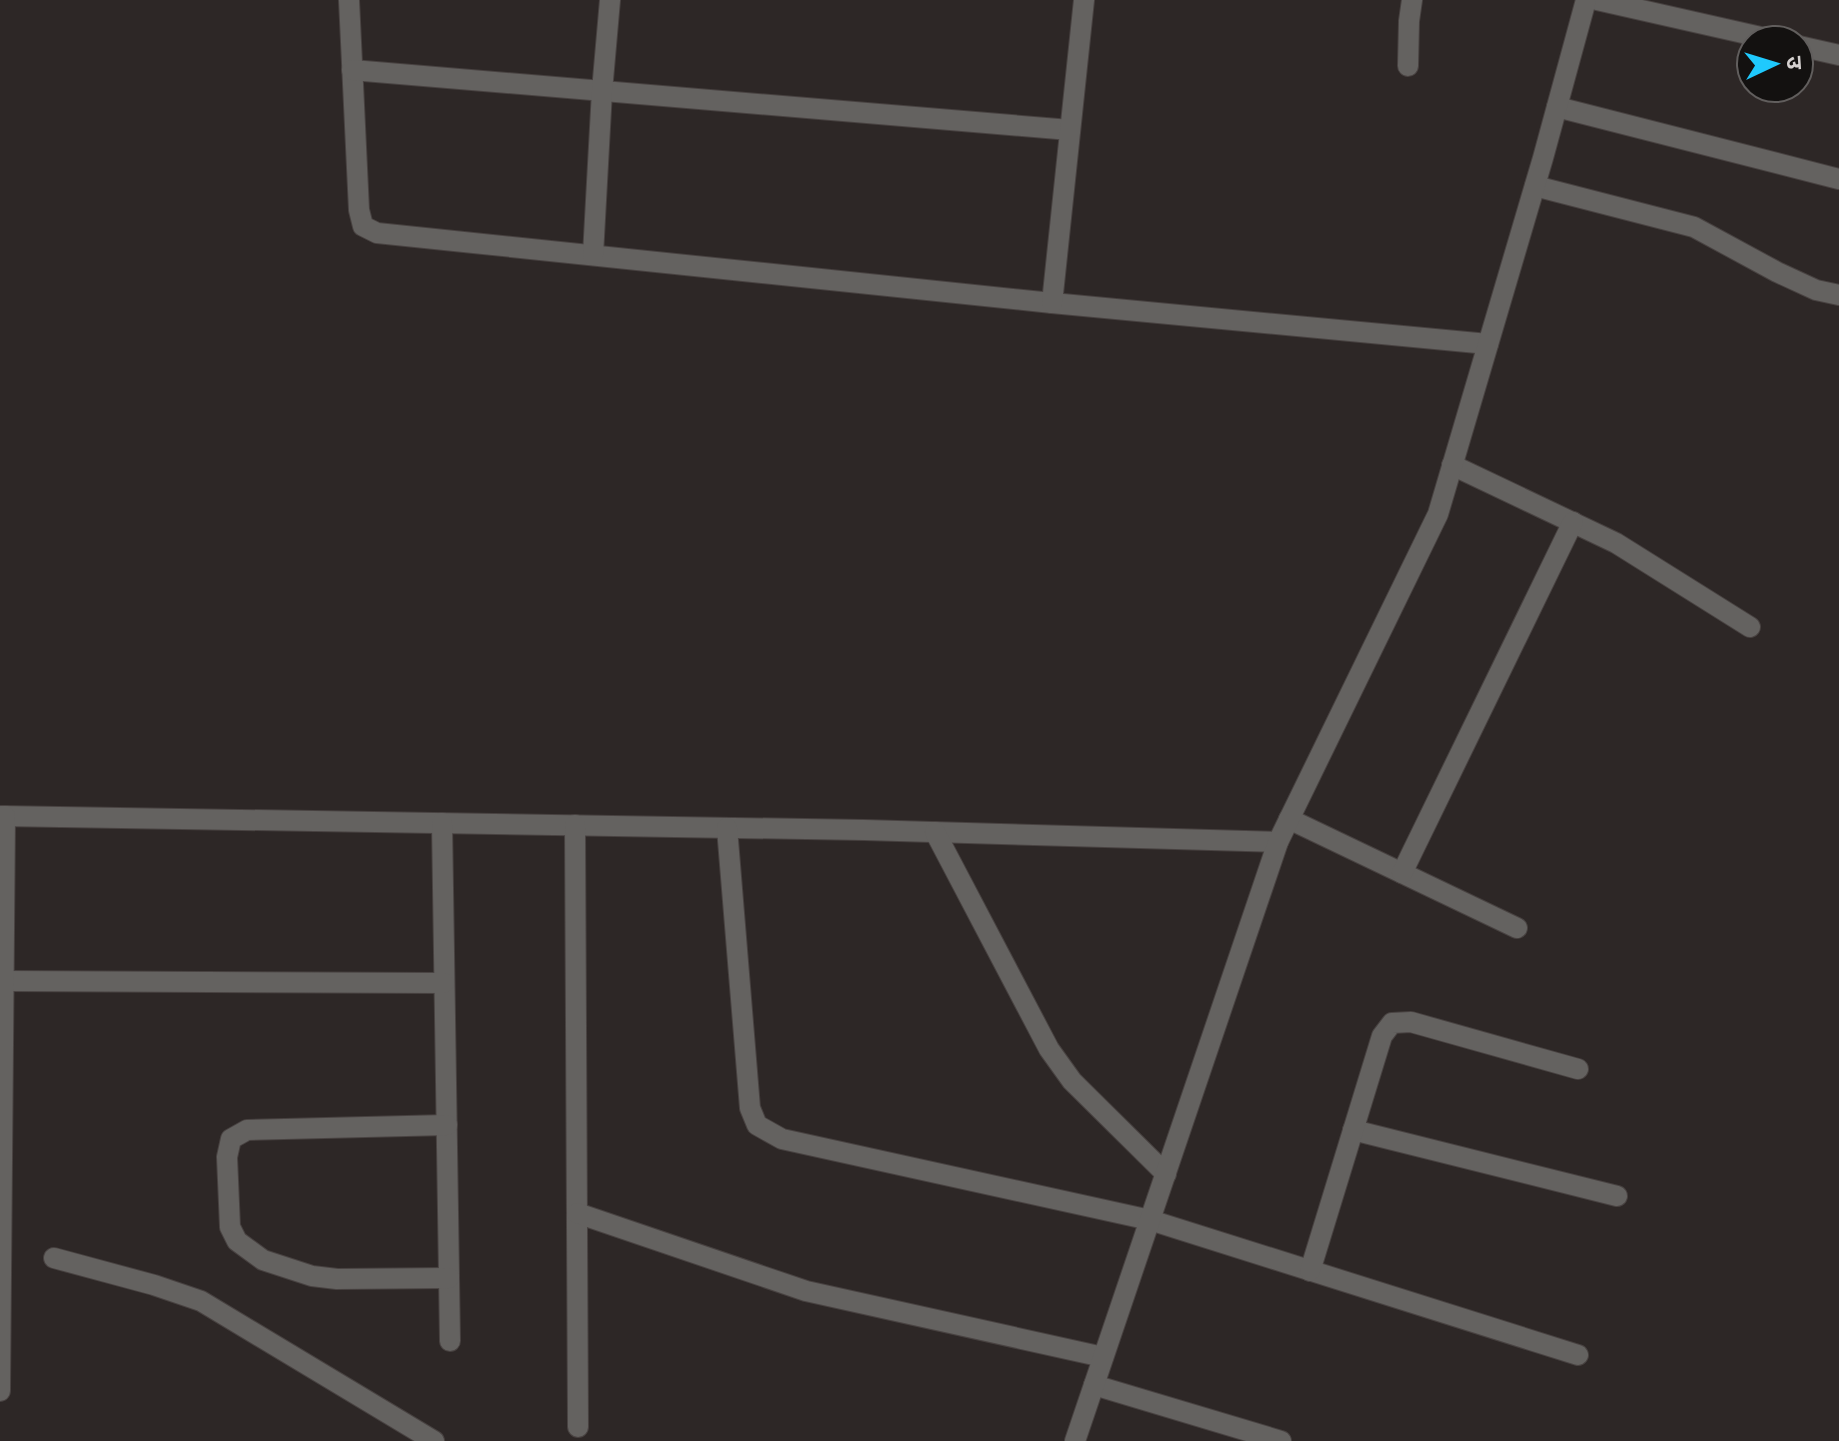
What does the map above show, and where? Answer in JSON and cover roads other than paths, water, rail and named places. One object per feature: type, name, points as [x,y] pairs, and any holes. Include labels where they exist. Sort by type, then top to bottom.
[{"type":"street","points":[[349,0],[359,210],[363,226],[377,233],[1052,303],[1488,344]]},
{"type":"street","points":[[593,255],[610,0]]},
{"type":"street","points":[[1052,303],[1084,0]]},
{"type":"street","points":[[1408,66],[1412,0]]},
{"type":"street","points":[[1075,1441],[1278,842],[1438,514],[1535,186],[1586,0]]},
{"type":"street","points":[[1597,0],[1735,31]]},
{"type":"street","points":[[1815,50],[1839,55]]},
{"type":"street","points":[[352,70],[1070,130]]},
{"type":"street","points":[[1557,107],[1839,179]]},
{"type":"street","points":[[1535,186],[1694,227],[1777,272],[1816,290],[1839,295]]},
{"type":"street","points":[[1452,465],[1644,559],[1750,627]]},
{"type":"street","points":[[1402,873],[1573,522]]},
{"type":"street","points":[[0,1391],[3,816],[935,832],[1278,842]]},
{"type":"street","points":[[1289,819],[1517,928]]},
{"type":"street","points":[[442,823],[450,1341]]},
{"type":"street","points":[[575,825],[578,1427]]},
{"type":"street","points":[[727,828],[750,1108],[757,1125],[782,1139],[1150,1220],[1578,1355]]},
{"type":"street","points":[[935,832],[1049,1049],[1072,1081],[1166,1174]]},
{"type":"street","points":[[4,981],[444,983]]},
{"type":"street","points":[[1310,1271],[1382,1036],[1392,1023],[1411,1022],[1578,1069]]},
{"type":"street","points":[[447,1125],[247,1130],[231,1139],[227,1157],[230,1227],[237,1241],[263,1260],[312,1276],[337,1279],[449,1278]]},
{"type":"street","points":[[1353,1130],[1617,1196]]},
{"type":"street","points":[[577,1213],[806,1291],[1103,1357]]},
{"type":"street","points":[[54,1258],[201,1301],[434,1441]]},
{"type":"street","points":[[1094,1385],[1252,1437],[1281,1441]]}]
